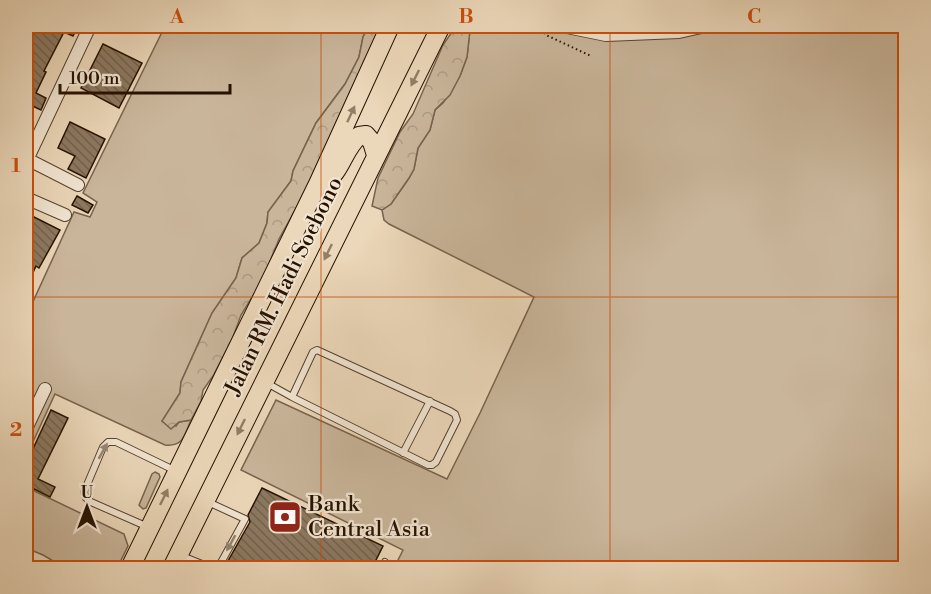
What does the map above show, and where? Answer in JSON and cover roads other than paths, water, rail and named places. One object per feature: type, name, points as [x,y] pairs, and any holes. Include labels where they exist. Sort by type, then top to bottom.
[{"type":"main road","name":"Jalan RM. Hadi Soebono","points":[[130,568],[318,184],[390,26]]},
{"type":"main road","name":"Jalan RM. Hadi Soebono","points":[[175,561],[441,26]]},
{"type":"main road","points":[[318,184],[325,183],[336,171],[359,136],[366,135],[370,139],[376,155]]},
{"type":"street","points":[[78,185],[26,161],[90,26]]},
{"type":"street","points":[[562,26],[606,35],[679,32],[706,26]]},
{"type":"street","points":[[665,26],[679,32]]},
{"type":"street","points":[[26,198],[65,215]]},
{"type":"street","points":[[26,429],[45,389]]},
{"type":"street","points":[[26,564],[35,568]]},
{"type":"lane","points":[[264,381],[292,397],[428,465],[436,462],[457,420],[455,414],[430,401],[317,350],[313,352],[292,397]]},
{"type":"lane","points":[[403,453],[430,401]]},
{"type":"lane","points":[[149,528],[86,498],[84,492],[103,447],[108,442],[116,442],[176,471]]},
{"type":"lane","points":[[205,501],[244,519],[218,568]]},
{"type":"lane","points":[[175,561],[212,568]]},
{"type":"place","name":"Bank Central Asia","points":[[285,517]]}]
